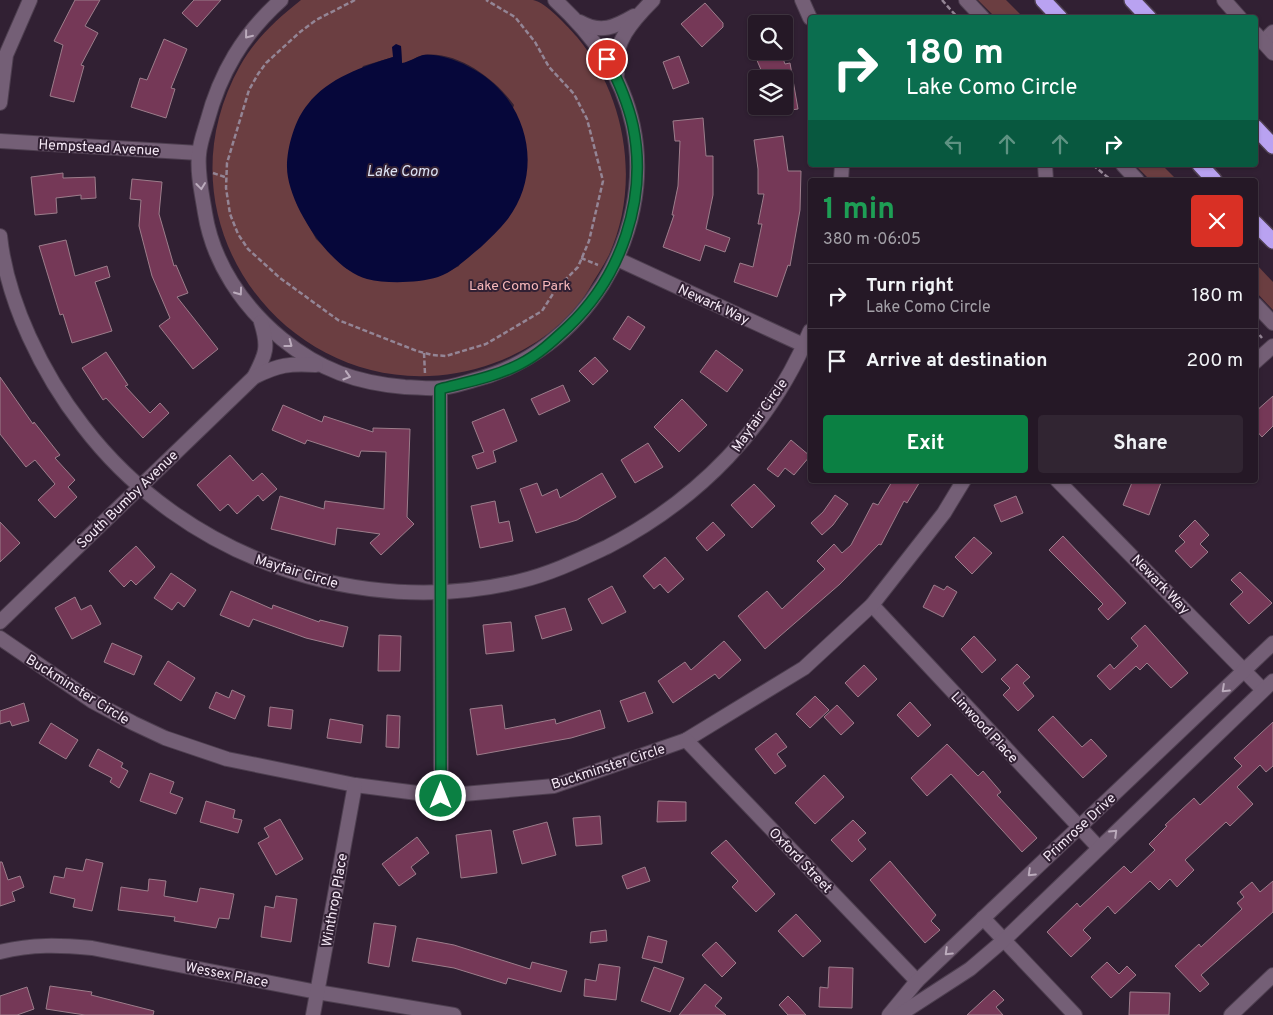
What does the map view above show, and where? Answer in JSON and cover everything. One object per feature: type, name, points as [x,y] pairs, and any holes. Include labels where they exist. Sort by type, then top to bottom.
[{"type":"highway","points":[[1043,0],[1057,15]]},
{"type":"highway","points":[[1132,0],[1146,15]]},
{"type":"highway","points":[[1258,130],[1273,146]]},
{"type":"highway","points":[[1202,167],[1212,178]]},
{"type":"highway","points":[[1258,226],[1273,242]]},
{"type":"street","points":[[0,103],[3,51],[30,0]]},
{"type":"street","points":[[282,0],[262,17],[240,45],[225,70],[215,93],[199,153],[199,172],[207,227],[219,260],[237,290],[262,322],[317,364],[345,376],[378,384],[440,389],[491,376],[521,364],[546,347],[585,311],[617,259],[632,216],[637,169],[633,126],[616,66],[619,42],[641,12],[653,0]]},
{"type":"street","points":[[555,0],[579,22],[595,41],[619,82]]},
{"type":"street","points":[[802,0],[809,15]]},
{"type":"street","points":[[966,0],[980,15]]},
{"type":"street","points":[[1224,0],[1237,15]]},
{"type":"street","points":[[579,22],[590,28],[608,29],[641,12]]},
{"type":"street","points":[[1264,36],[1273,53]]},
{"type":"street","name":"Hempstead Avenue","points":[[0,141],[199,153]]},
{"type":"street","points":[[1125,167],[1135,178]]},
{"type":"street","name":"Mayfair Circle","points":[[0,236],[6,268],[22,317],[48,377],[67,406],[100,448],[139,488],[180,520],[204,535],[242,554],[286,570],[349,587],[383,591],[441,592],[482,588],[522,581],[582,559],[633,533],[679,503],[702,485],[742,444],[807,347]]},
{"type":"street","name":"Newark Way","points":[[617,259],[807,347]]},
{"type":"street","points":[[1258,307],[1273,323]]},
{"type":"street","name":"South Bumby Avenue","points":[[254,377],[266,351],[267,341],[262,322]]},
{"type":"street","points":[[1258,358],[1269,344]]},
{"type":"street","name":"South Bumby Avenue","points":[[0,622],[254,377],[275,366],[292,363],[317,364]]},
{"type":"street","points":[[440,389],[441,796]]},
{"type":"street","name":"Buckminster Circle","points":[[0,638],[92,701],[164,738],[235,761],[355,785],[441,796],[554,786],[686,740],[804,668],[872,605],[944,513],[962,483]]},
{"type":"street","name":"Newark Way","points":[[1060,483],[1245,670],[1268,685]]},
{"type":"street","name":"Linwood Place","points":[[872,605],[1099,848]]},
{"type":"street","name":"Primrose Drive","points":[[889,1015],[917,981],[1273,643]]},
{"type":"street","name":"Primrose Drive","points":[[899,1015],[970,968],[1004,940],[1268,685]]},
{"type":"street","name":"Oxford Street","points":[[686,740],[917,981]]},
{"type":"street","name":"Winthrop Place","points":[[313,1015],[355,785]]},
{"type":"street","points":[[983,918],[1075,1015]]},
{"type":"street","name":"Wessex Place","points":[[0,952],[28,945],[92,948],[317,992],[454,1015]]},
{"type":"street","points":[[1231,1015],[1273,975]]},
{"type":"path","points":[[355,0],[316,20],[300,32],[266,63],[258,74],[249,90],[227,163],[226,177],[230,214],[238,234],[259,260],[307,299],[348,326],[378,334],[424,353],[446,356],[486,344],[542,311],[556,289],[578,267],[589,241],[603,181],[587,119],[574,94],[549,67],[535,42],[520,23],[507,11],[486,0]]},
{"type":"path","points":[[942,0],[955,15]]},
{"type":"path","points":[[1095,167],[1109,178]]},
{"type":"path","points":[[208,172],[226,177]]},
{"type":"path","points":[[582,258],[604,268]]},
{"type":"path","points":[[1258,332],[1269,344]]},
{"type":"path","points":[[424,353],[425,380]]},
{"type":"green space","name":"Lake Como Park","points":[[301,0],[533,0],[550,10],[577,37],[594,60],[607,86],[617,113],[626,170],[624,199],[619,228],[604,264],[581,301],[548,334],[522,351],[494,363],[427,376],[364,368],[309,343],[263,303],[231,252],[214,193],[216,130],[240,66],[246,56],[267,30]],"holes":[[[401,46],[402,64],[424,55],[450,57],[475,69],[486,77],[514,105],[459,266],[439,276],[347,269],[316,239],[296,202],[363,66],[393,57]]]},
{"type":"green space","points":[[978,0],[1006,0],[1021,15],[993,15]]},
{"type":"green space","points":[[1137,167],[1164,167],[1175,178],[1148,178]]},
{"type":"green space","points":[[1258,266],[1273,282],[1273,310],[1258,294]]},
{"type":"water","name":"Lake Como","points":[[396,44],[401,46],[402,63],[423,55],[442,56],[468,66],[492,82],[507,98],[518,116],[525,137],[528,158],[526,179],[519,200],[507,220],[481,247],[461,264],[438,277],[421,281],[384,282],[367,279],[353,273],[339,263],[326,249],[303,216],[294,199],[287,167],[288,151],[293,134],[299,117],[308,104],[316,95],[336,80],[370,64],[393,57],[392,47]]},
{"type":"building","points":[[75,0],[100,0],[85,26],[98,33],[81,65],[84,66],[74,102],[50,96],[63,45],[54,41]]},
{"type":"building","points":[[194,0],[221,0],[197,27],[182,13]]},
{"type":"building","points":[[705,3],[723,23],[723,27],[702,47],[681,24]]},
{"type":"building","points":[[164,39],[187,49],[171,88],[175,89],[166,118],[131,107],[140,78],[147,80]]},
{"type":"building","points":[[679,56],[689,83],[673,89],[663,62]]},
{"type":"building","points":[[757,60],[783,60],[785,64],[790,63],[791,70],[784,70],[761,70]]},
{"type":"building","points":[[793,80],[798,109],[793,110]]},
{"type":"building","points":[[703,118],[706,156],[713,156],[713,195],[706,229],[730,238],[725,252],[705,245],[700,261],[663,247],[674,215],[672,215],[678,186],[680,141],[675,141],[673,121]]},
{"type":"building","points":[[783,136],[788,171],[801,171],[800,210],[790,266],[788,265],[777,297],[734,282],[740,263],[753,267],[762,224],[758,224],[764,194],[758,194],[758,169],[754,140]]},
{"type":"building","points":[[63,173],[63,178],[95,177],[96,198],[81,199],[81,195],[56,198],[57,213],[35,215],[31,177]]},
{"type":"building","points":[[132,179],[162,182],[159,214],[174,266],[176,265],[188,293],[177,297],[218,349],[193,369],[159,326],[170,318],[152,276],[139,226],[141,200],[130,199]]},
{"type":"building","points":[[66,240],[75,276],[107,266],[110,277],[95,282],[112,331],[72,343],[63,314],[60,315],[39,246]]},
{"type":"building","points":[[628,316],[645,327],[630,350],[613,339]]},
{"type":"building","points":[[716,350],[743,370],[727,392],[700,372]]},
{"type":"building","points":[[106,352],[128,385],[125,386],[150,413],[160,403],[169,413],[143,438],[106,398],[103,400],[82,368]]},
{"type":"building","points":[[595,357],[608,371],[593,385],[579,371]]},
{"type":"building","points":[[0,377],[33,424],[34,422],[60,455],[55,458],[75,480],[68,487],[77,497],[55,518],[38,500],[55,484],[35,460],[26,467],[0,434]]},
{"type":"building","points":[[563,385],[570,401],[539,415],[531,399]]},
{"type":"building","points":[[1273,396],[1273,426],[1262,437],[1258,432],[1258,409]]},
{"type":"building","points":[[682,399],[707,425],[679,452],[654,427]]},
{"type":"building","points":[[283,405],[322,422],[324,416],[373,432],[373,428],[410,429],[407,517],[414,524],[381,555],[370,543],[380,534],[337,528],[335,545],[271,529],[280,496],[324,509],[325,501],[384,509],[386,452],[361,451],[359,457],[307,440],[305,444],[272,430]]},
{"type":"building","points":[[504,409],[517,441],[493,451],[496,462],[477,469],[472,456],[484,452],[472,422]]},
{"type":"building","points":[[791,440],[808,454],[808,458],[794,475],[785,468],[778,477],[767,469]]},
{"type":"building","points":[[648,443],[663,467],[635,483],[621,460]]},
{"type":"building","points":[[230,455],[253,481],[262,473],[277,489],[263,501],[258,495],[237,514],[228,504],[220,511],[197,485]]},
{"type":"building","points":[[602,473],[616,497],[577,520],[536,533],[520,489],[537,483],[542,496],[557,489],[560,498]]},
{"type":"building","points":[[891,483],[919,483],[907,503],[904,501],[881,545],[879,544],[840,584],[765,649],[738,616],[767,591],[782,609],[825,569],[817,561],[834,544],[842,553],[851,545],[873,503],[878,505]]},
{"type":"building","points":[[1132,483],[1161,483],[1149,515],[1123,505]]},
{"type":"building","points":[[754,484],[775,506],[752,528],[731,505]]},
{"type":"building","points":[[835,495],[848,504],[833,525],[822,535],[811,523],[823,512]]},
{"type":"building","points":[[1016,496],[1023,513],[1001,522],[994,505]]},
{"type":"building","points":[[495,501],[499,523],[509,521],[513,541],[480,548],[471,506]]},
{"type":"building","points":[[1195,520],[1209,535],[1200,544],[1208,552],[1191,568],[1175,551],[1185,542],[1179,536]]},
{"type":"building","points":[[0,522],[20,543],[0,562]]},
{"type":"building","points":[[713,522],[725,535],[707,551],[696,538]]},
{"type":"building","points":[[1063,536],[1126,603],[1108,620],[1098,609],[1103,604],[1049,550]]},
{"type":"building","points":[[974,537],[992,553],[972,574],[955,557]]},
{"type":"building","points":[[136,546],[155,567],[136,585],[131,580],[124,587],[109,571]]},
{"type":"building","points":[[665,557],[684,579],[668,593],[660,584],[654,589],[643,576]]},
{"type":"building","points":[[1240,572],[1272,603],[1249,624],[1230,604],[1243,592],[1231,580]]},
{"type":"building","points":[[171,573],[196,590],[184,607],[178,602],[172,610],[154,598]]},
{"type":"building","points":[[934,585],[944,590],[947,586],[957,592],[943,617],[923,607]]},
{"type":"building","points":[[612,586],[626,612],[602,624],[588,599]]},
{"type":"building","points":[[231,591],[272,609],[273,605],[319,622],[320,620],[348,627],[343,647],[306,638],[253,619],[249,627],[220,615]]},
{"type":"building","points":[[75,597],[81,610],[91,605],[101,624],[72,639],[55,608]]},
{"type":"building","points":[[565,608],[572,630],[542,639],[535,616]]},
{"type":"building","points":[[511,622],[514,651],[486,654],[483,625]]},
{"type":"building","points":[[1145,625],[1188,673],[1171,688],[1147,663],[1140,670],[1136,666],[1110,690],[1097,676],[1110,664],[1114,669],[1138,646],[1131,638]]},
{"type":"building","points":[[379,635],[401,636],[400,671],[378,671]]},
{"type":"building","points":[[974,636],[996,660],[982,673],[961,649]]},
{"type":"building","points":[[724,641],[741,660],[719,679],[715,674],[673,703],[658,681],[685,662],[691,670]]},
{"type":"building","points":[[112,643],[142,656],[134,675],[104,662]]},
{"type":"building","points":[[168,661],[195,678],[181,701],[154,684]]},
{"type":"building","points":[[1017,664],[1030,677],[1023,683],[1034,696],[1018,711],[1003,695],[1010,688],[1001,679]]},
{"type":"building","points":[[864,665],[877,679],[858,697],[845,683]]},
{"type":"building","points":[[232,690],[245,696],[235,719],[209,708],[216,692],[229,698]]},
{"type":"building","points":[[645,692],[653,713],[628,722],[620,701]]},
{"type":"building","points":[[815,696],[829,710],[810,728],[796,714]]},
{"type":"building","points":[[910,702],[931,725],[918,737],[897,715]]},
{"type":"building","points":[[24,703],[29,721],[12,726],[10,721],[0,724],[0,711]]},
{"type":"building","points":[[502,705],[505,729],[555,719],[556,724],[600,710],[605,728],[571,738],[477,755],[470,709]]},
{"type":"building","points":[[837,705],[854,723],[841,735],[824,717]]},
{"type":"building","points":[[270,707],[293,710],[291,729],[268,726]]},
{"type":"building","points":[[387,715],[400,716],[399,748],[386,747]]},
{"type":"building","points":[[1053,716],[1082,747],[1091,739],[1107,756],[1083,778],[1038,730]]},
{"type":"building","points":[[330,719],[363,725],[361,743],[327,738]]},
{"type":"building","points":[[1273,722],[1273,766],[1266,772],[1260,765],[1237,787],[1253,804],[1230,826],[1226,822],[1185,860],[1194,870],[1177,887],[1170,879],[1159,890],[1150,881],[1115,914],[1108,906],[1083,930],[1091,938],[1071,957],[1047,932],[1077,903],[1080,907],[1124,866],[1131,873],[1155,850],[1149,844],[1167,826],[1165,825],[1194,798],[1200,805],[1242,766],[1234,758]]},
{"type":"building","points":[[51,723],[78,740],[66,759],[39,743]]},
{"type":"building","points":[[776,733],[787,747],[777,754],[786,766],[775,774],[755,749]]},
{"type":"building","points":[[947,744],[978,776],[983,771],[1001,792],[997,795],[1037,838],[1022,852],[951,774],[927,796],[911,778]]},
{"type":"building","points":[[98,749],[123,763],[121,767],[128,771],[119,788],[110,782],[112,778],[89,766]]},
{"type":"building","points":[[150,773],[174,782],[170,793],[183,798],[176,814],[140,801]]},
{"type":"building","points":[[824,775],[844,797],[815,824],[795,803]]},
{"type":"building","points":[[206,801],[235,810],[233,818],[242,820],[238,833],[200,822]]},
{"type":"building","points":[[658,801],[686,802],[686,821],[657,822]]},
{"type":"building","points":[[600,816],[602,844],[576,846],[573,818]]},
{"type":"building","points":[[280,819],[303,859],[276,875],[258,843],[269,837],[264,828]]},
{"type":"building","points":[[853,820],[866,833],[858,840],[866,849],[852,862],[831,840]]},
{"type":"building","points":[[547,822],[556,855],[522,864],[513,831]]},
{"type":"building","points":[[491,830],[497,873],[461,878],[456,835]]},
{"type":"building","points":[[417,837],[429,853],[411,867],[416,874],[399,886],[382,864]]},
{"type":"building","points":[[726,840],[775,894],[756,912],[732,887],[738,881],[711,853]]},
{"type":"building","points":[[86,859],[103,863],[92,911],[73,907],[75,899],[50,893],[54,876],[64,878],[66,868],[83,871]]},
{"type":"building","points":[[890,861],[936,915],[931,921],[940,930],[925,943],[870,880]]},
{"type":"building","points":[[0,862],[2,862],[8,880],[20,876],[24,887],[12,892],[15,901],[0,906]]},
{"type":"building","points":[[645,867],[650,881],[627,889],[622,876]]},
{"type":"building","points":[[149,879],[166,881],[164,896],[197,902],[200,888],[234,894],[229,919],[219,918],[216,928],[174,921],[175,917],[118,910],[121,887],[148,891]]},
{"type":"building","points":[[1273,881],[1273,912],[1201,975],[1209,984],[1200,992],[1175,966],[1199,944],[1201,947],[1242,909],[1237,903],[1244,897],[1240,892],[1252,882],[1260,892]]},
{"type":"building","points":[[276,896],[297,899],[291,942],[261,937],[265,906],[274,908]]},
{"type":"building","points":[[796,914],[821,941],[803,957],[778,931]]},
{"type":"building","points":[[374,923],[396,926],[389,967],[368,963]]},
{"type":"building","points":[[606,930],[607,941],[590,943],[591,932]]},
{"type":"building","points":[[648,936],[667,941],[662,963],[642,958]]},
{"type":"building","points":[[417,938],[454,945],[530,969],[532,962],[567,971],[561,992],[508,978],[506,984],[454,968],[412,961]]},
{"type":"building","points":[[716,942],[736,963],[722,977],[702,955]]},
{"type":"building","points":[[1107,962],[1119,974],[1127,966],[1136,975],[1111,998],[1091,977]]},
{"type":"building","points":[[599,964],[620,967],[616,1000],[584,996],[585,979],[596,981]]},
{"type":"building","points":[[654,967],[684,978],[670,1012],[641,1001]]},
{"type":"building","points":[[829,967],[853,968],[852,1008],[819,1007],[820,987],[828,988]]},
{"type":"building","points":[[705,984],[722,998],[715,1006],[726,1015],[679,1015]]},
{"type":"building","points":[[50,986],[92,992],[91,995],[154,1011],[153,1015],[85,1015],[46,1009]]},
{"type":"building","points":[[27,987],[34,1009],[17,1015],[0,1015],[0,996]]},
{"type":"building","points":[[994,990],[1004,1000],[996,1007],[1003,1015],[967,1015]]},
{"type":"building","points":[[1130,992],[1170,993],[1169,1015],[1129,1015]]},
{"type":"building","points":[[788,996],[806,1015],[788,1015],[779,1005]]},
{"type":"route","points":[[441,796],[440,389],[491,376],[521,364],[546,347],[585,311],[612,272],[632,216],[637,169],[633,126],[619,82],[607,59]]}]
